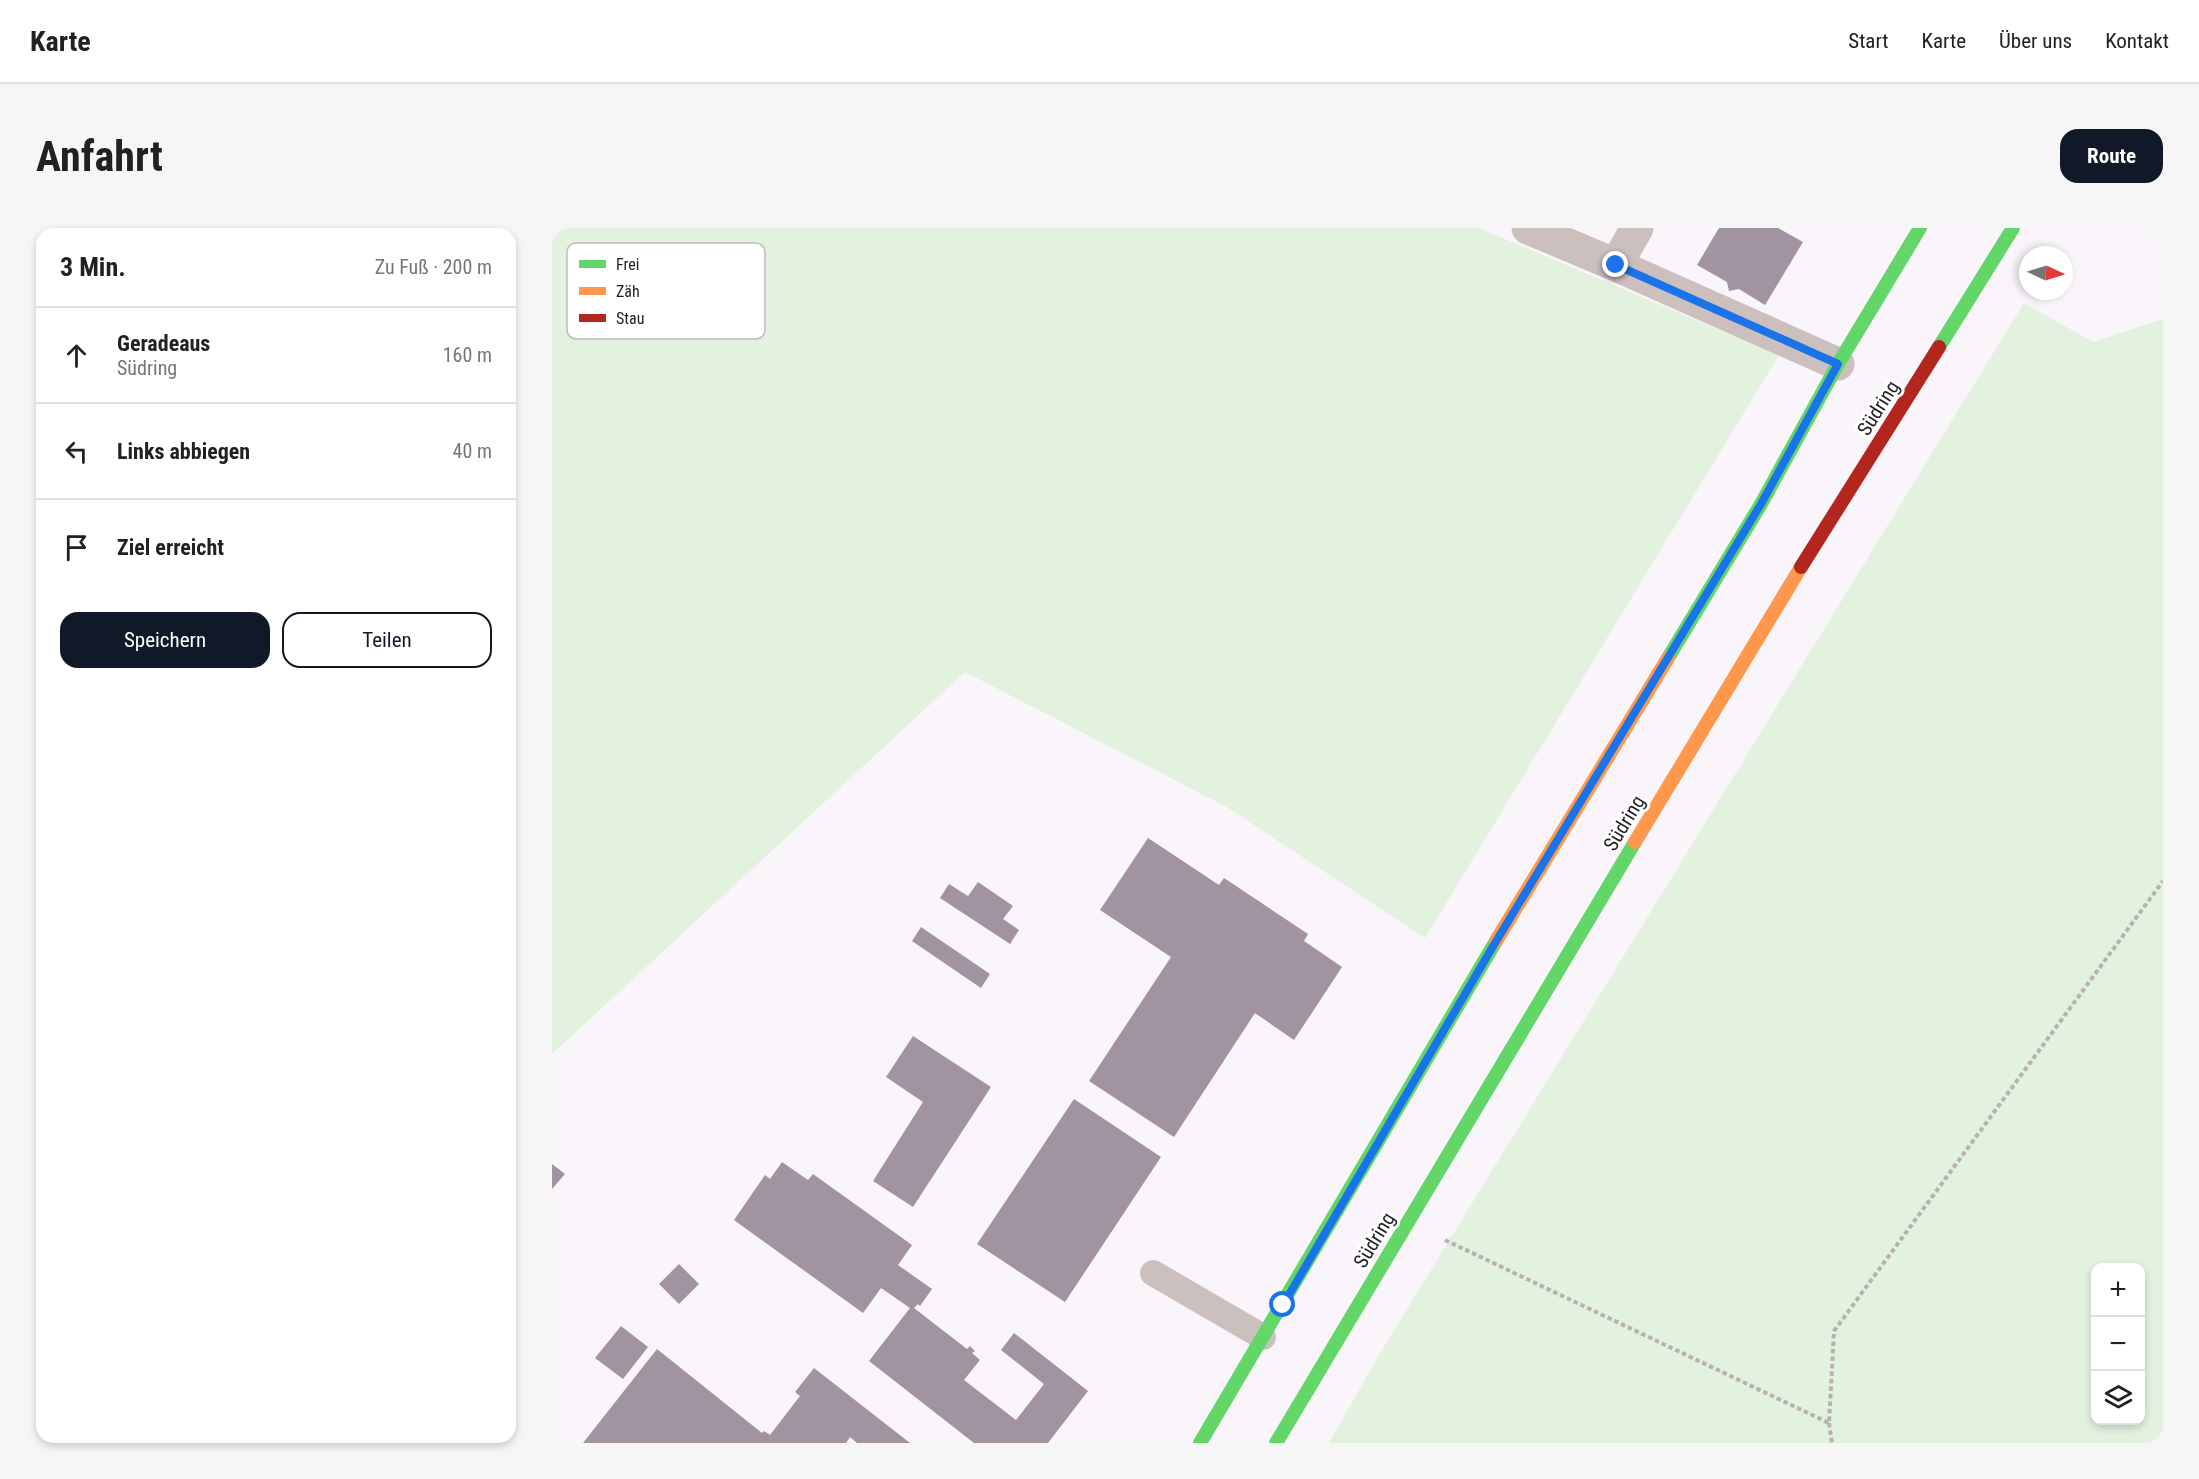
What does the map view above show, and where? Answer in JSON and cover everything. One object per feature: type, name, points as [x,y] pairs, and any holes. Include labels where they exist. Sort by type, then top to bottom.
[{"type":"main road","points":[[1200,1443],[1498,938],[1761,504],[1838,364],[1920,228]]},
{"type":"main road","name":"Südring","points":[[1276,1443],[1750,650],[2013,228]]},
{"type":"street","points":[[1527,228],[1838,364]]},
{"type":"street","points":[[1616,265],[1637,228]]},
{"type":"lane","points":[[1153,1273],[1263,1337]]},
{"type":"path","points":[[1832,1443],[1829,1423],[1834,1331],[2163,881]]},
{"type":"path","points":[[1407,1222],[1829,1423]]},
{"type":"green space","points":[[552,228],[1479,228],[1779,355],[1425,938],[1225,806],[965,672],[552,1054]]},
{"type":"green space","points":[[2024,303],[2093,342],[2163,319],[2163,1443],[1329,1443],[1379,1355]]},
{"type":"building","points":[[1719,228],[1778,228],[1803,242],[1765,305],[1739,289],[1729,291],[1727,282],[1697,265]]},
{"type":"building","points":[[1148,838],[1219,885],[1224,878],[1308,934],[1304,941],[1342,967],[1294,1040],[1255,1013],[1174,1137],[1089,1081],[1171,957],[1100,910]]},
{"type":"building","points":[[978,882],[1013,906],[1003,919],[1019,930],[1010,944],[940,898],[949,884],[968,896]]},
{"type":"building","points":[[921,927],[990,974],[981,988],[912,941]]},
{"type":"building","points":[[913,1036],[991,1087],[913,1207],[873,1181],[923,1102],[886,1077]]},
{"type":"building","points":[[1074,1099],[1161,1157],[1065,1302],[977,1244]]},
{"type":"building","points":[[782,1162],[808,1180],[813,1174],[912,1245],[898,1265],[932,1289],[920,1306],[918,1304],[914,1308],[967,1349],[970,1346],[975,1351],[972,1353],[980,1360],[964,1380],[1016,1420],[1044,1384],[1001,1350],[1014,1333],[1088,1391],[1048,1443],[974,1443],[869,1361],[910,1308],[881,1288],[863,1313],[734,1220],[765,1175],[770,1179]]},
{"type":"building","points":[[552,1164],[565,1174],[552,1189]]},
{"type":"building","points":[[679,1264],[699,1284],[679,1304],[659,1284]]},
{"type":"building","points":[[621,1326],[648,1347],[623,1379],[595,1358]]},
{"type":"building","points":[[657,1349],[762,1433],[764,1431],[770,1435],[800,1396],[795,1392],[814,1368],[910,1443],[857,1443],[850,1437],[846,1443],[583,1443]]},
{"type":"traffic: fast","points":[[1668,658],[1761,504],[1838,364],[1920,228]]},
{"type":"traffic: fast","points":[[1939,347],[2013,228]]},
{"type":"traffic: fast","points":[[1276,1443],[1635,842]]},
{"type":"traffic: fast","points":[[1200,1443],[1496,941]]},
{"type":"traffic: slow","points":[[1635,842],[1801,567]]},
{"type":"traffic: slow","points":[[1496,941],[1668,658]]},
{"type":"traffic: jam","points":[[1801,567],[1939,347]]},
{"type":"route","points":[[1283,1305],[1492,948],[1761,504],[1838,364],[1616,265]]}]
